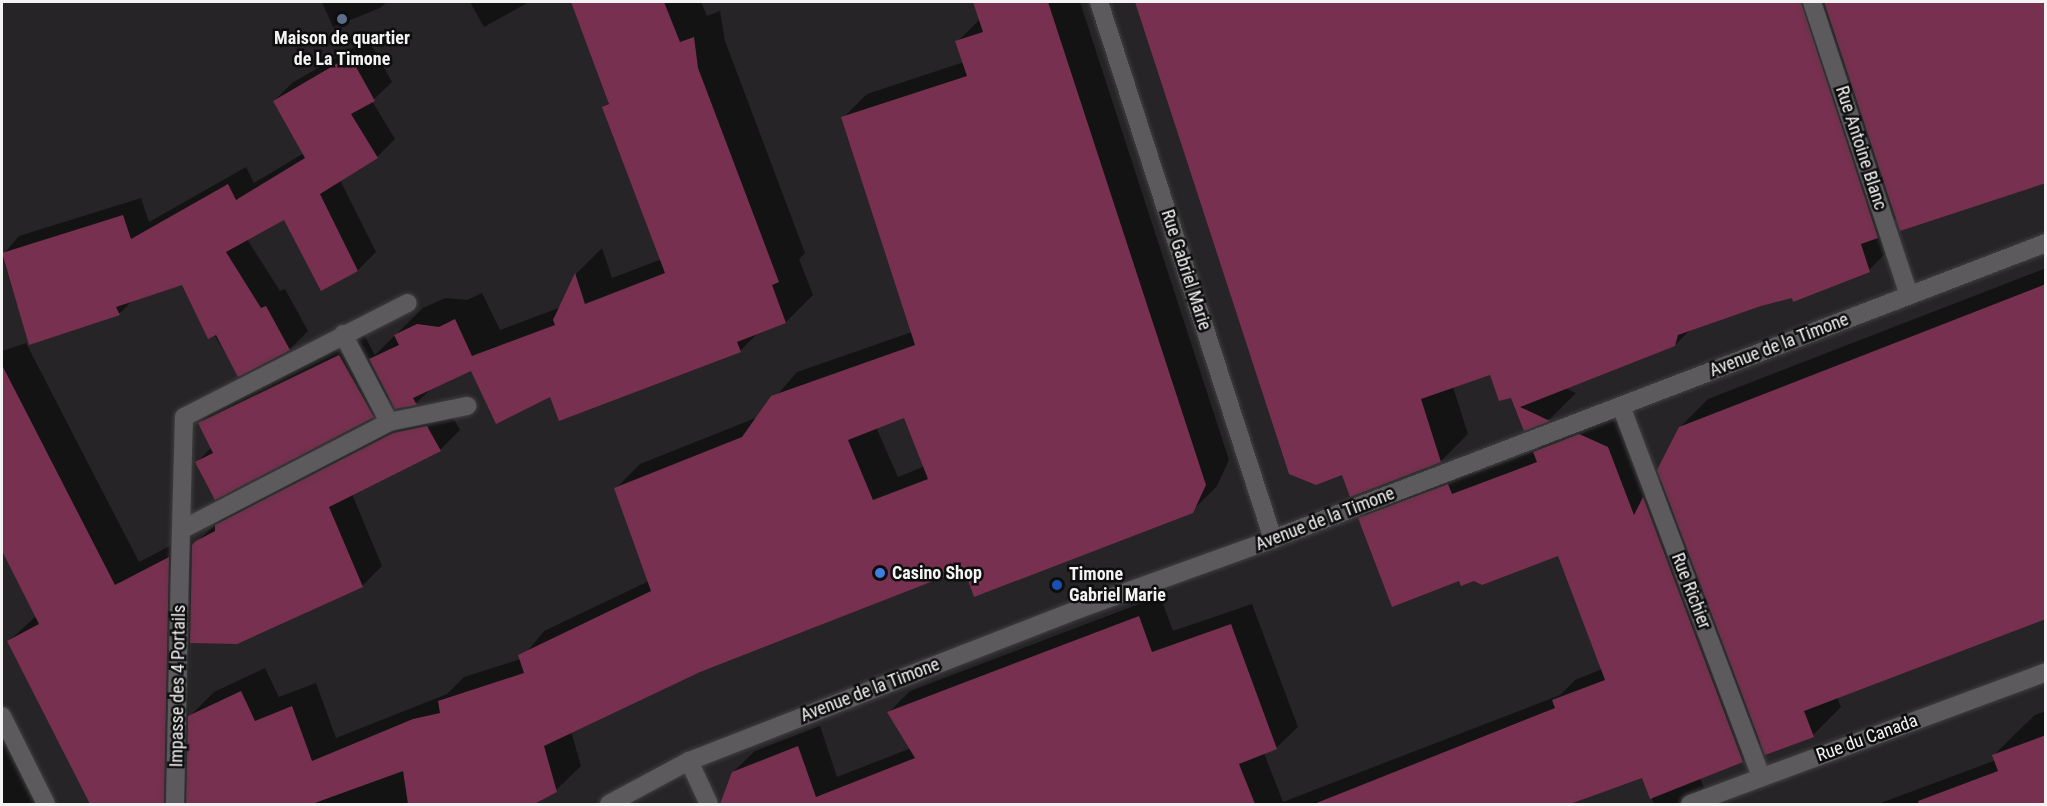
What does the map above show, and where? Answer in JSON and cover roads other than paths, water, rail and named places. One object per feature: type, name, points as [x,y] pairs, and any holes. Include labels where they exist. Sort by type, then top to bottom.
[{"type":"street","name":"Rue Gabriel Marie","points":[[1099,2],[1273,539]]},
{"type":"street","name":"Rue Antoine Blanc","points":[[1812,2],[1909,296]]},
{"type":"street","name":"Avenue de la Timone","points":[[609,804],[689,761],[1079,609],[1273,539],[2046,243]]},
{"type":"street","points":[[389,422],[343,334],[408,303]]},
{"type":"street","name":"Impasse des 4 Portails","points":[[175,804],[184,417],[343,334]]},
{"type":"street","points":[[183,529],[389,422],[467,406]]},
{"type":"street","name":"Rue Richier","points":[[1621,406],[1761,777]]},
{"type":"street","name":"Rue du Canada","points":[[1690,804],[2046,672]]},
{"type":"street","points":[[2,716],[46,804]]},
{"type":"street","points":[[689,761],[709,804]]},
{"type":"place","name":"Maison de quartier de La Timone","points":[[342,19]]},
{"type":"place","name":"Casino Shop","points":[[880,573]]},
{"type":"place","name":"Timone Gabriel Marie","points":[[1057,585]]}]
